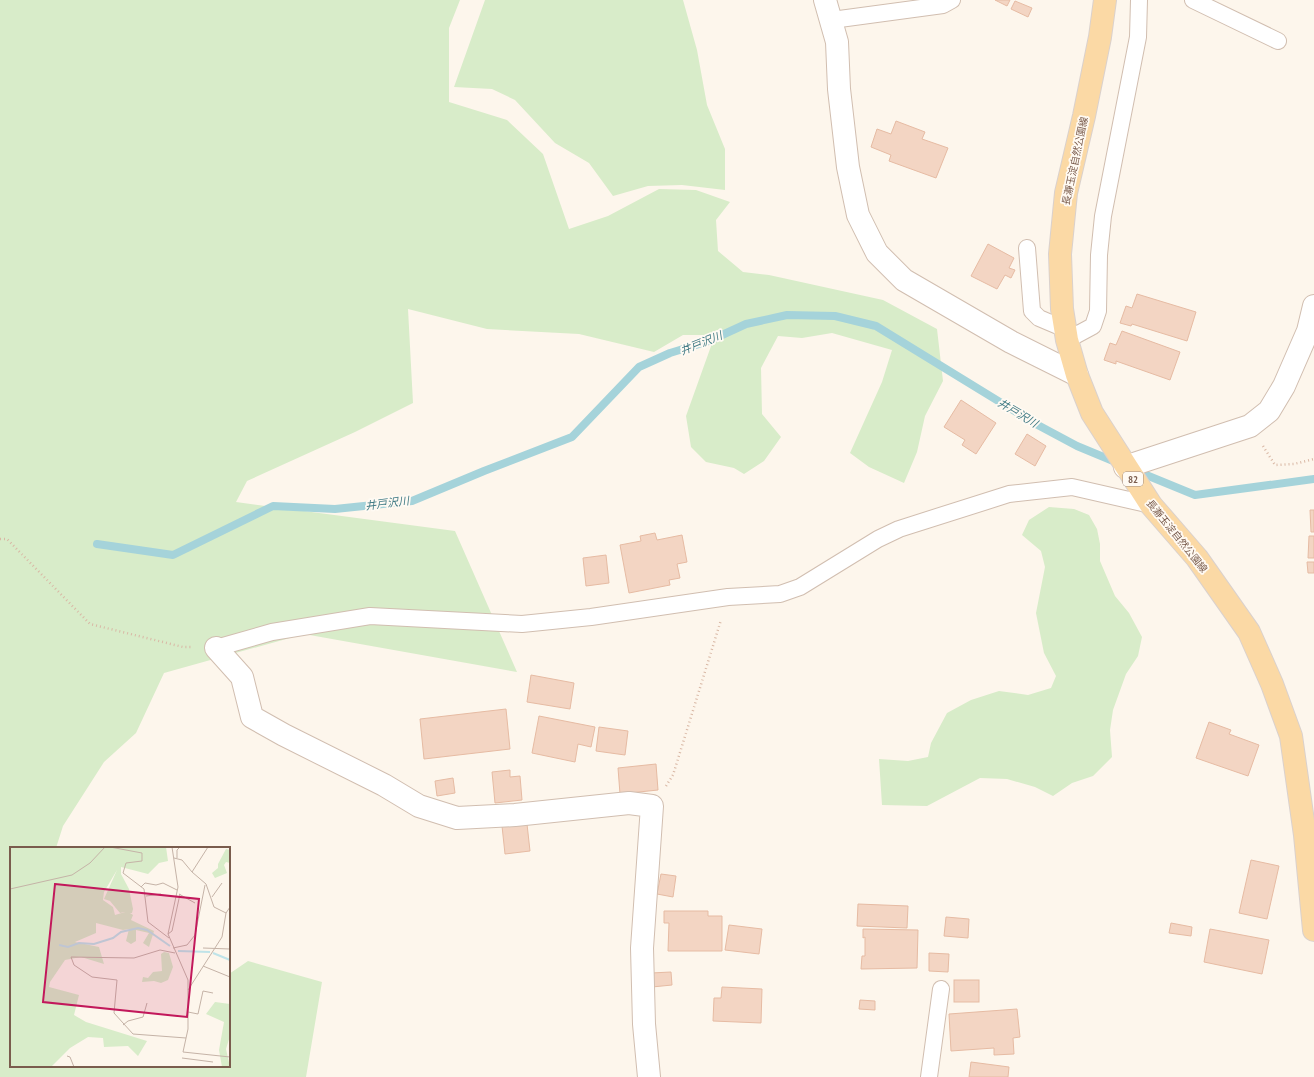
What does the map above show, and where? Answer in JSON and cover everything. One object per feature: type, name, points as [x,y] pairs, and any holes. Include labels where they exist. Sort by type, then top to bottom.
[{"type":"main road","name":"長瀞玉淀自然公園線","points":[[1105,0],[1086,109],[1066,192],[1060,254],[1066,334],[1077,375],[1092,412],[1125,467],[1151,505],[1197,558],[1249,632],[1272,684],[1291,736],[1309,831],[1314,930]]},
{"type":"street","points":[[828,10],[837,42],[839,89],[851,180],[858,215],[877,253],[904,280],[1011,342],[1077,375]]},
{"type":"street","points":[[1125,467],[1250,426],[1269,411],[1284,386],[1308,331],[1314,306]]},
{"type":"street","points":[[216,648],[242,677],[252,717],[284,735],[384,784],[419,806],[457,818],[566,811],[629,803],[652,806],[642,948],[644,1024],[649,1077]]},
{"type":"lane","points":[[828,10],[943,4],[952,0]]},
{"type":"lane","points":[[1027,248],[1032,311],[1039,318],[1066,334],[1093,326],[1098,311],[1099,255],[1102,216],[1138,38],[1139,0]]},
{"type":"lane","points":[[1193,0],[1278,41]]},
{"type":"lane","points":[[216,648],[272,632],[370,616],[522,624],[591,617],[728,597],[780,594],[800,588],[878,539],[899,530],[1009,494],[1072,487],[1151,505]]},
{"type":"lane","points":[[929,1077],[941,989]]},
{"type":"path","points":[[1261,445],[1275,465],[1294,464],[1314,459]]},
{"type":"path","points":[[0,539],[7,539],[90,624],[183,647],[216,648]]},
{"type":"path","points":[[652,806],[673,775],[728,597]]},
{"type":"green space","points":[[0,0],[460,0],[449,28],[449,102],[507,120],[543,154],[569,229],[608,216],[659,189],[696,190],[730,202],[716,220],[718,251],[743,272],[769,275],[883,300],[937,329],[943,381],[925,416],[917,452],[904,483],[869,467],[850,453],[882,382],[892,350],[832,333],[802,338],[778,336],[761,368],[762,414],[781,437],[764,461],[744,474],[734,468],[706,462],[691,447],[686,416],[715,335],[683,335],[654,352],[579,334],[487,329],[408,309],[413,403],[355,432],[247,481],[236,502],[455,531],[517,672],[304,634],[164,673],[136,733],[104,762],[63,826],[56,847],[10,847],[10,1067],[230,1067],[230,973],[248,961],[322,982],[306,1077],[0,1077]]},
{"type":"green space","points":[[485,0],[683,0],[697,50],[707,105],[725,149],[725,190],[682,185],[648,186],[613,196],[589,163],[555,143],[515,100],[492,89],[454,87]]},
{"type":"green space","points":[[1049,507],[1074,509],[1089,515],[1097,529],[1100,544],[1100,561],[1115,596],[1129,613],[1142,637],[1138,656],[1126,674],[1113,710],[1110,730],[1112,757],[1093,776],[1072,783],[1053,796],[1035,787],[1007,779],[980,778],[927,806],[882,805],[879,759],[908,761],[928,757],[931,743],[947,713],[971,700],[999,691],[1028,695],[1051,688],[1056,676],[1044,653],[1036,613],[1045,567],[1041,551],[1022,535],[1029,520]]},
{"type":"building","points":[[995,0],[1010,0],[1007,6]]},
{"type":"building","points":[[1015,1],[1032,8],[1028,17],[1011,9]]},
{"type":"building","points":[[896,121],[925,132],[922,139],[948,148],[936,178],[889,161],[891,155],[871,147],[877,129],[891,134]]},
{"type":"building","points":[[988,244],[1014,258],[1009,268],[1015,270],[1011,278],[1005,275],[997,289],[971,276]]},
{"type":"building","points":[[1137,294],[1196,312],[1187,341],[1132,324],[1131,326],[1120,323],[1126,306],[1132,308]]},
{"type":"building","points":[[1122,331],[1180,352],[1170,380],[1116,361],[1116,364],[1104,360],[1110,343],[1116,345]]},
{"type":"building","points":[[961,400],[996,423],[976,454],[962,445],[965,440],[944,427]]},
{"type":"building","points":[[1027,434],[1046,446],[1035,466],[1015,454]]},
{"type":"building","points":[[1310,510],[1314,510],[1314,532],[1311,532]]},
{"type":"building","points":[[655,533],[657,540],[682,535],[687,562],[677,564],[680,578],[669,580],[670,585],[629,593],[620,545],[641,541],[640,536]]},
{"type":"building","points":[[1309,536],[1314,536],[1314,558],[1308,558]]},
{"type":"building","points":[[606,555],[609,583],[586,586],[583,558]]},
{"type":"building","points":[[1307,562],[1314,562],[1314,573],[1308,573]]},
{"type":"building","points":[[531,675],[574,683],[570,709],[527,702]]},
{"type":"building","points":[[506,709],[510,749],[424,759],[420,719]]},
{"type":"building","points":[[539,716],[595,727],[591,747],[578,744],[575,762],[532,753]]},
{"type":"building","points":[[1209,722],[1231,730],[1229,734],[1259,745],[1248,776],[1196,758]]},
{"type":"building","points":[[599,727],[628,731],[625,755],[596,751]]},
{"type":"building","points":[[656,764],[658,790],[620,794],[618,768]]},
{"type":"building","points":[[510,770],[510,777],[520,776],[522,800],[495,803],[492,772]]},
{"type":"building","points":[[453,778],[455,793],[437,796],[435,781]]},
{"type":"building","points":[[527,824],[530,851],[505,854],[502,826]]},
{"type":"building","points":[[1251,860],[1279,866],[1267,919],[1239,913]]},
{"type":"building","points":[[661,874],[676,876],[673,897],[657,894]]},
{"type":"building","points":[[858,904],[908,906],[907,928],[857,926]]},
{"type":"building","points":[[664,911],[708,911],[708,916],[722,916],[722,951],[668,951],[669,923],[664,923]]},
{"type":"building","points":[[946,917],[969,919],[968,938],[944,936]]},
{"type":"building","points":[[1171,923],[1192,927],[1191,936],[1169,933]]},
{"type":"building","points":[[729,925],[762,929],[759,954],[725,950]]},
{"type":"building","points":[[863,929],[918,930],[917,968],[861,969],[862,956],[865,956],[865,937],[863,938]]},
{"type":"building","points":[[1210,929],[1269,940],[1262,974],[1204,962]]},
{"type":"building","points":[[929,953],[949,954],[948,972],[929,971]]},
{"type":"building","points":[[671,972],[672,985],[652,987],[651,973]]},
{"type":"building","points":[[954,980],[979,980],[979,1002],[954,1002]]},
{"type":"building","points":[[722,987],[762,989],[761,1023],[713,1021],[714,998],[721,998]]},
{"type":"building","points":[[860,1000],[875,1001],[875,1010],[859,1009]]},
{"type":"building","points":[[1017,1009],[1020,1037],[1013,1038],[1014,1054],[994,1055],[994,1048],[951,1051],[949,1014]]},
{"type":"building","points":[[971,1062],[1009,1067],[1008,1077],[969,1077]]},
{"type":"waterway","name":"井戸沢川","points":[[97,544],[173,555],[273,506],[335,509],[412,501],[572,437],[639,367],[670,353],[709,341],[746,324],[787,315],[835,316],[876,326],[1034,423],[1077,446],[1118,463]]},
{"type":"waterway","name":"井戸沢川","points":[[1134,470],[1195,495],[1314,479]]}]
